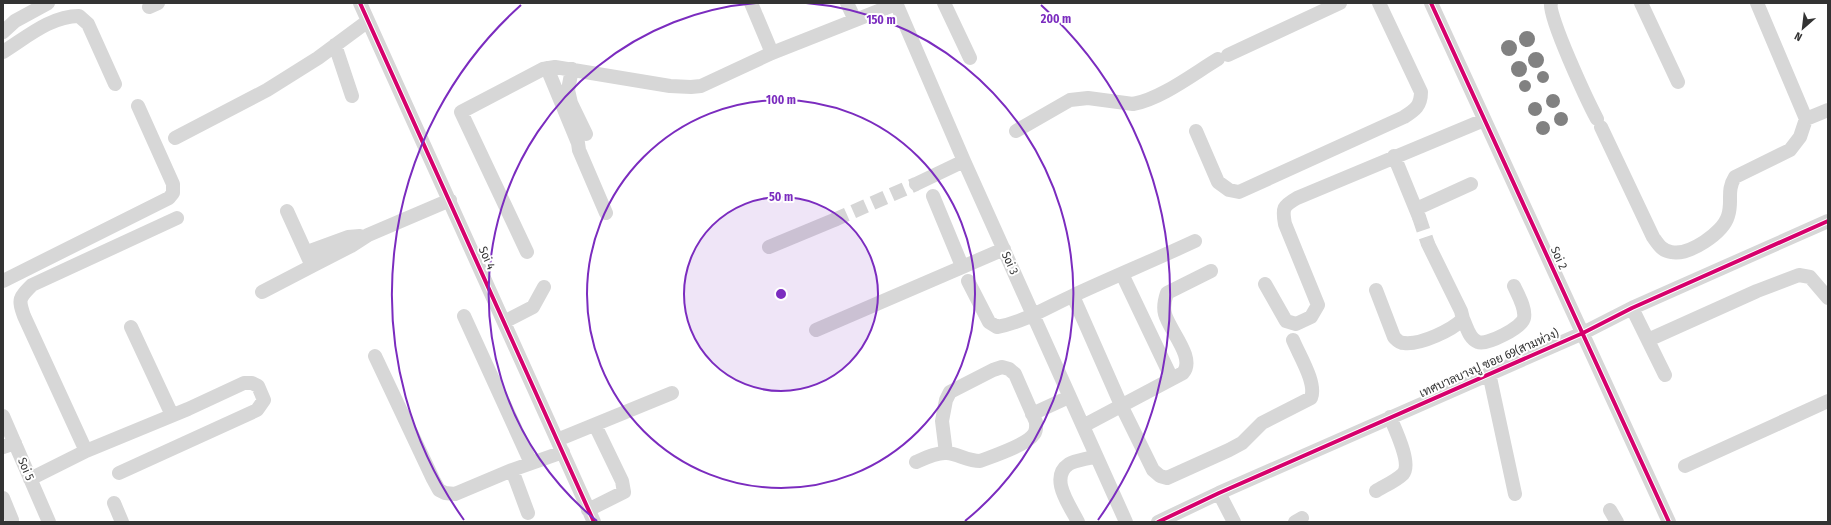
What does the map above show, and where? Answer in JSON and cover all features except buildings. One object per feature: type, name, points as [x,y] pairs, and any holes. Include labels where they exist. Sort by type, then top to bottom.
[{"type":"street","points":[[3,32],[15,21],[48,3]]},
{"type":"street","name":"Soi 4","points":[[360,3],[591,516]]},
{"type":"street","points":[[752,3],[772,53]]},
{"type":"street","points":[[847,3],[855,20]]},
{"type":"street","points":[[527,252],[461,112],[548,68],[572,68],[670,86],[701,86],[772,53],[896,3]]},
{"type":"street","name":"Soi 3","points":[[896,3],[964,161],[1126,522]]},
{"type":"street","points":[[944,3],[970,58]]},
{"type":"street","points":[[1016,131],[1070,100],[1079,98],[1133,104],[1142,102],[1162,93],[1223,57],[1340,3]]},
{"type":"street","points":[[1196,131],[1218,182],[1229,190],[1239,192],[1404,117],[1417,108],[1421,100],[1421,92],[1379,3]]},
{"type":"street","name":"Soi 2","points":[[1431,3],[1669,522]]},
{"type":"street","points":[[1551,3],[1550,6],[1554,21],[1586,98],[1653,237],[1662,249],[1679,253],[1710,239],[1723,226],[1728,216],[1730,186],[1735,177],[1790,150],[1800,137],[1806,119],[1757,3]]},
{"type":"street","points":[[1641,3],[1678,82]]},
{"type":"street","points":[[3,52],[55,20],[70,16],[79,16],[88,24],[115,84]]},
{"type":"street","points":[[175,138],[267,90],[335,45],[368,21]]},
{"type":"street","points":[[335,45],[352,96]]},
{"type":"street","points":[[548,68],[578,143],[579,150],[606,213]]},
{"type":"street","points":[[572,68],[568,90],[570,103],[586,134]]},
{"type":"street","points":[[3,281],[169,198],[173,193],[173,184],[138,106]]},
{"type":"street","points":[[1806,119],[1828,110]]},
{"type":"street","points":[[1265,284],[1286,321],[1296,324],[1311,317],[1318,305],[1285,224],[1283,213],[1286,205],[1297,198],[1394,156],[1484,120]]},
{"type":"street","points":[[1394,156],[1417,213],[1471,184]]},
{"type":"street","points":[[916,184],[964,161]]},
{"type":"street","points":[[933,196],[962,266]]},
{"type":"street","points":[[262,292],[351,246],[368,235],[450,200]]},
{"type":"street","points":[[286,211],[307,252],[312,266]]},
{"type":"street","points":[[86,451],[24,316],[20,303],[21,296],[32,285],[177,218]]},
{"type":"street","points":[[769,247],[834,220]]},
{"type":"street","name":"เทศบาลบางปู ซอย 69(สามห่วง)","points":[[1158,522],[1219,493],[1488,373],[1583,333],[1632,308],[1828,221]]},
{"type":"street","points":[[307,252],[348,237],[368,235]]},
{"type":"street","points":[[968,281],[989,322],[997,327],[1007,325],[1033,315],[1195,241]]},
{"type":"street","points":[[1428,244],[1472,338],[1478,343],[1485,343],[1516,328],[1522,323],[1524,317],[1514,286]]},
{"type":"street","points":[[816,330],[1004,249]]},
{"type":"street","points":[[1083,426],[1120,405],[1183,373],[1188,364],[1165,314],[1164,300],[1167,293],[1211,271]]},
{"type":"street","points":[[1122,274],[1172,379]]},
{"type":"street","points":[[1648,340],[1757,291],[1799,275],[1810,277],[1828,298]]},
{"type":"street","points":[[504,322],[532,307],[544,286]]},
{"type":"street","points":[[1376,290],[1394,336],[1398,342],[1404,344],[1415,343],[1447,331],[1464,319]]},
{"type":"street","points":[[1073,296],[1120,405],[1153,470],[1160,476],[1167,478],[1229,450],[1242,442],[1262,423],[1311,398],[1313,392],[1311,381],[1292,340]]},
{"type":"street","points":[[1632,308],[1665,375]]},
{"type":"street","points":[[464,316],[531,463]]},
{"type":"street","points":[[131,328],[172,416]]},
{"type":"street","points":[[375,356],[440,490],[445,493],[455,494],[531,463],[595,425],[672,393]]},
{"type":"street","points":[[916,462],[938,454],[946,453],[974,461],[980,461],[1020,444],[1033,436],[1036,429],[1036,422],[1015,374],[1009,369],[1002,367],[993,370],[950,392],[946,400],[942,421],[946,453]]},
{"type":"street","points":[[1488,373],[1515,494]]},
{"type":"street","points":[[30,479],[86,451],[172,416],[244,383],[252,383],[258,386],[263,394],[264,400],[257,410],[119,473]]},
{"type":"street","points":[[1032,414],[1069,397]]},
{"type":"street","points":[[1685,466],[1828,401]]},
{"type":"street","name":"Soi 5","points":[[3,416],[9,445],[30,479],[49,522]]},
{"type":"street","points":[[1376,491],[1403,474],[1406,467],[1405,456],[1390,417]]},
{"type":"street","points":[[591,516],[624,492],[622,481],[595,425]]},
{"type":"street","points":[[1078,522],[1060,486],[1059,478],[1069,464],[1096,456]]},
{"type":"street","points":[[512,470],[528,513]]},
{"type":"street","points":[[1219,493],[1234,522]]},
{"type":"street","points":[[3,498],[12,520]]},
{"type":"street","points":[[114,503],[122,522]]},
{"type":"tunnel","points":[[834,220],[916,184]]},
{"type":"tunnel","points":[[1419,217],[1428,244]]},
{"type":"cycle path","points":[[360,3],[594,522]]},
{"type":"cycle path","points":[[1431,3],[1669,522]]},
{"type":"cycle path","points":[[1158,522],[1219,493],[1583,333],[1632,308],[1828,221]]}]
